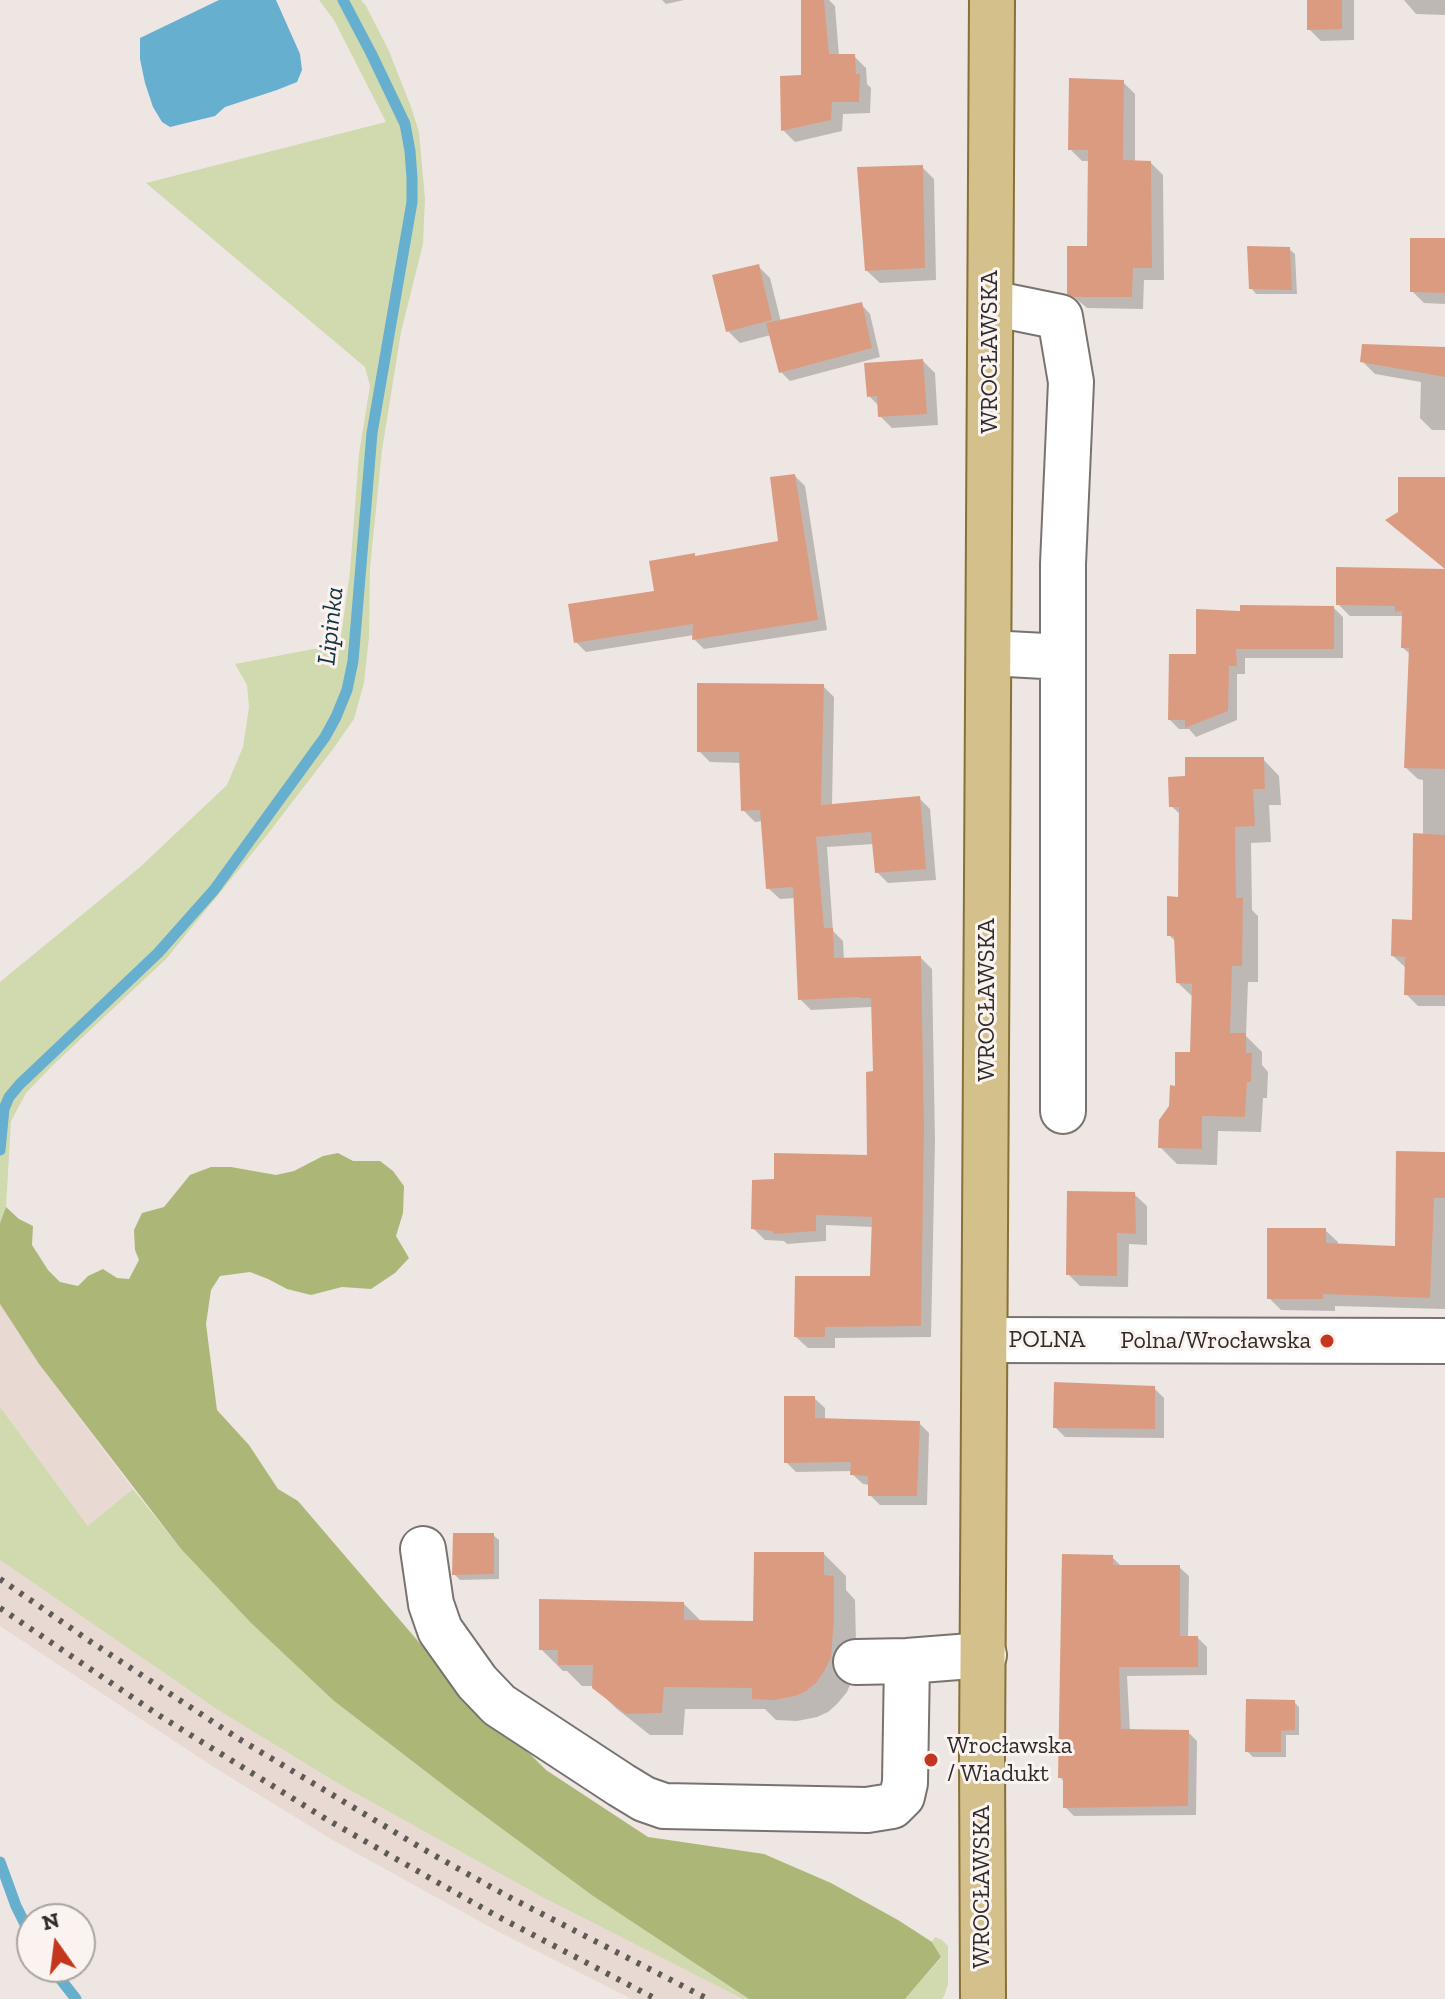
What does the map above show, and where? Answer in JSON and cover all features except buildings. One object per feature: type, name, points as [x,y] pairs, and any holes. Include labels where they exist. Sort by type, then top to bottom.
[{"type":"main road","name":"WROCŁAWSKA","points":[[983,1999],[992,0]]},
{"type":"street","points":[[991,303],[1060,317],[1071,382],[1063,564],[1063,1111]]},
{"type":"street","points":[[989,653],[1063,657]]},
{"type":"street","name":"POLNA","points":[[985,1340],[1445,1341]]},
{"type":"street","points":[[423,1549],[431,1604],[440,1630],[477,1682],[511,1713],[644,1799],[664,1806],[867,1810],[892,1806],[902,1796],[905,1783],[907,1661]]},
{"type":"street","points":[[856,1662],[984,1655]]},
{"type":"shaded area","points":[[0,1304],[39,1364],[133,1489],[89,1527],[0,1407]]},
{"type":"shaded area","points":[[0,1560],[218,1710],[339,1784],[544,1898],[743,1999],[632,1999],[501,1933],[336,1842],[212,1766],[0,1626]]},
{"type":"green space","points":[[319,0],[361,0],[366,6],[389,51],[419,132],[425,199],[423,244],[401,332],[382,450],[370,568],[369,637],[364,683],[354,719],[333,749],[166,959],[26,1093],[11,1121],[6,1207],[0,1223],[0,982],[139,868],[227,785],[243,747],[249,707],[247,685],[235,664],[340,644],[350,572],[359,454],[370,386],[365,367],[146,183],[386,122],[334,20]]},
{"type":"green space","points":[[338,1153],[353,1161],[380,1161],[393,1171],[404,1186],[403,1213],[396,1236],[409,1258],[395,1273],[371,1289],[342,1287],[311,1295],[287,1289],[250,1272],[220,1276],[211,1290],[206,1324],[217,1410],[249,1445],[278,1489],[298,1501],[423,1647],[546,1770],[648,1837],[764,1854],[831,1883],[932,1942],[941,1957],[905,1999],[749,1999],[593,1896],[455,1794],[334,1701],[251,1623],[181,1549],[39,1364],[0,1304],[0,1223],[6,1207],[33,1226],[32,1245],[60,1282],[78,1286],[88,1276],[103,1269],[117,1278],[129,1279],[139,1260],[134,1230],[142,1213],[164,1207],[190,1175],[211,1167],[231,1167],[276,1175]]},
{"type":"green space","points":[[0,1407],[88,1526],[133,1489],[181,1549],[251,1623],[334,1701],[593,1896],[749,1999],[743,1999],[544,1898],[339,1784],[218,1710],[0,1560]]},
{"type":"green space","points":[[935,1937],[948,1946],[948,1984],[944,1996],[942,1999],[905,1999],[941,1958],[932,1942]]},
{"type":"water","points":[[219,0],[276,0],[300,54],[302,70],[297,82],[225,107],[215,116],[170,127],[162,122],[153,107],[140,59],[140,38]]},
{"type":"waterway","name":"Lipinka","points":[[0,1150],[4,1109],[9,1097],[158,953],[214,890],[325,737],[347,690],[353,661],[372,433],[412,202],[412,178],[405,124],[343,0]]},
{"type":"waterway","name":"Lipinka","points":[[0,1862],[16,1906]]},
{"type":"waterway","name":"Lipinka","points":[[64,1983],[76,1999]]},
{"type":"railway","points":[[0,1579],[239,1739],[423,1849],[509,1897],[708,1999]]},
{"type":"railway","points":[[0,1608],[160,1716],[326,1819],[495,1915],[656,1999]]},
{"type":"place","name":"Polna/Wrocławska","points":[[1327,1341]]},
{"type":"place","name":"Wrocławska / Wiadukt","points":[[931,1760]]}]
